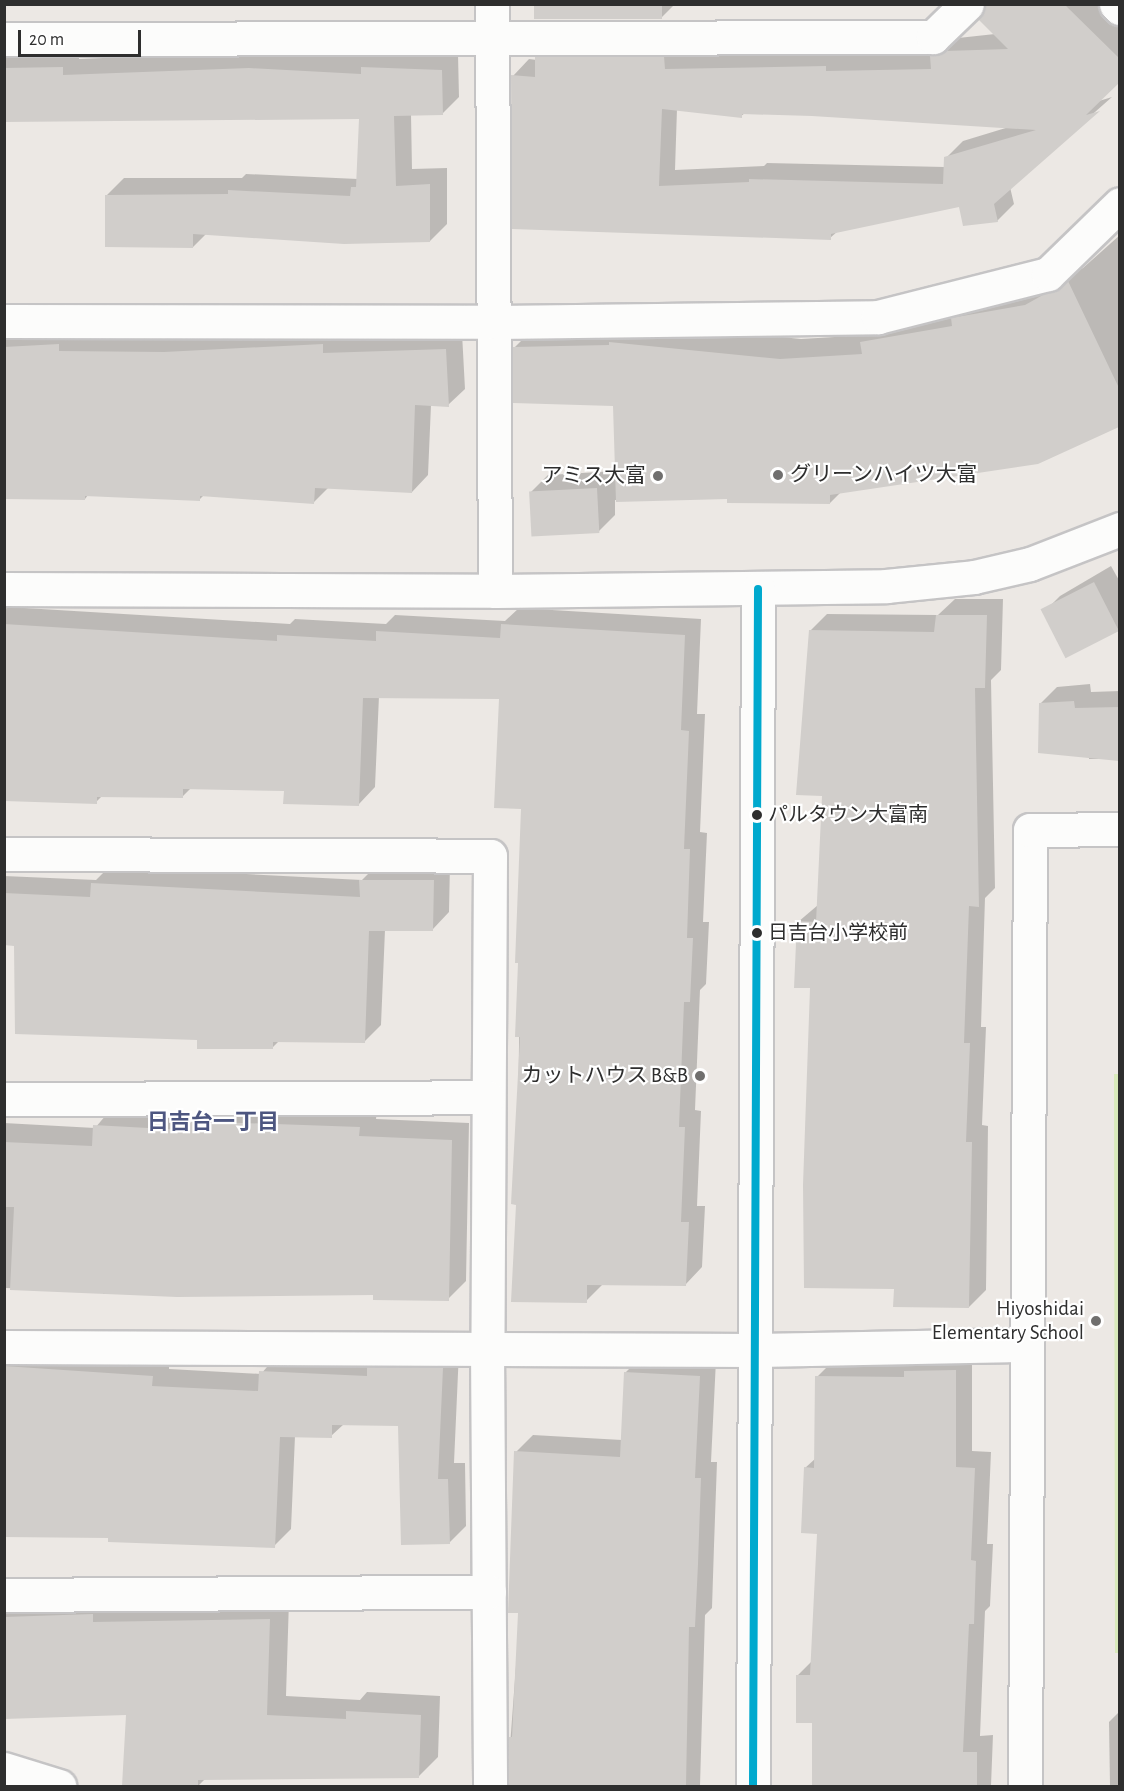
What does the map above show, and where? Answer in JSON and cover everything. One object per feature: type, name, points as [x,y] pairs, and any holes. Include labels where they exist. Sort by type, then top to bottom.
[{"type":"street","points":[[492,4],[495,591]]},
{"type":"street","points":[[4,39],[933,38],[967,4]]},
{"type":"street","points":[[1116,4],[1119,8]]},
{"type":"street","points":[[4,321],[494,322],[878,317],[1048,274],[1119,204]]},
{"type":"street","points":[[4,590],[495,591],[886,586],[974,577],[1030,564],[1119,529]]},
{"type":"street","points":[[753,1786],[758,1350],[758,589]]},
{"type":"street","points":[[1025,1786],[1025,1345],[1030,830],[1119,829]]},
{"type":"street","points":[[4,854],[490,856],[487,1348],[490,1786]]},
{"type":"street","points":[[4,1099],[488,1097]]},
{"type":"street","points":[[4,1347],[758,1350],[1025,1345]]},
{"type":"street","points":[[4,1595],[489,1592]]},
{"type":"street","points":[[4,1769],[59,1786]]},
{"type":"green space","points":[[1114,1074],[1120,1074],[1119,1653],[1115,1653]]},
{"type":"building","points":[[534,4],[662,4],[662,19],[534,19]]},
{"type":"building","points":[[985,4],[1064,4],[1119,58],[1119,83],[1086,115],[1100,111],[994,204],[998,222],[963,226],[959,207],[831,234],[831,240],[512,229],[511,75],[535,77],[535,57],[664,56],[665,69],[826,66],[826,71],[931,69],[930,56],[945,51],[1008,49],[978,19]],"holes":[[[662,109],[742,118],[742,114],[812,116],[1036,130],[944,157],[943,184],[749,179],[749,182],[659,186]]]},
{"type":"building","points":[[63,67],[63,75],[249,68],[361,74],[361,67],[442,70],[443,115],[394,116],[396,186],[430,184],[430,242],[344,244],[193,234],[193,248],[105,247],[105,195],[228,194],[228,190],[350,196],[351,187],[356,187],[359,119],[4,122],[4,68]]},
{"type":"building","points":[[1068,281],[1119,388],[1119,427],[1038,464],[830,495],[830,504],[727,503],[727,499],[616,502],[613,406],[513,403],[513,347],[609,345],[609,342],[780,359],[862,354],[860,342],[952,326],[951,318],[1025,305]]},
{"type":"building","points":[[59,344],[59,351],[164,352],[323,344],[323,353],[446,349],[449,407],[415,405],[412,493],[315,488],[314,504],[200,496],[200,501],[85,496],[85,500],[4,499],[4,347]]},
{"type":"building","points":[[597,488],[599,533],[531,536],[529,492]]},
{"type":"building","points":[[1094,582],[1119,631],[1066,658],[1041,609]]},
{"type":"building","points":[[936,615],[987,615],[985,688],[975,688],[979,907],[969,906],[964,1043],[970,1043],[966,1142],[972,1142],[969,1308],[893,1307],[894,1289],[804,1288],[803,1185],[810,988],[794,988],[797,921],[816,922],[822,796],[796,795],[809,630],[934,632]]},
{"type":"building","points":[[4,624],[277,641],[277,635],[376,641],[376,631],[500,638],[501,624],[685,635],[681,730],[689,731],[684,849],[690,849],[687,938],[693,938],[690,1002],[684,1002],[679,1127],[685,1127],[681,1222],[689,1222],[686,1286],[587,1285],[587,1303],[511,1302],[516,1205],[511,1204],[520,1037],[515,1037],[518,963],[515,963],[521,809],[494,808],[499,699],[363,698],[359,806],[283,804],[284,791],[183,789],[183,798],[97,797],[97,804],[4,801]]},
{"type":"building","points":[[1074,701],[1075,708],[1119,707],[1119,761],[1038,753],[1039,703]]},
{"type":"building","points":[[359,880],[434,880],[433,931],[369,931],[365,1043],[273,1042],[273,1049],[197,1049],[197,1040],[15,1034],[14,946],[4,945],[4,893],[90,897],[91,883],[360,897]]},
{"type":"building","points":[[185,1121],[360,1127],[359,1136],[452,1140],[449,1301],[373,1300],[373,1295],[177,1297],[10,1290],[14,1207],[4,1207],[4,1142],[92,1146],[93,1125],[185,1130]]},
{"type":"building","points":[[4,1366],[153,1376],[152,1386],[258,1391],[259,1371],[367,1376],[367,1367],[443,1368],[438,1479],[448,1479],[450,1544],[401,1545],[398,1426],[332,1425],[332,1438],[280,1437],[275,1548],[108,1542],[108,1538],[4,1537]]},
{"type":"building","points":[[956,1370],[956,1467],[975,1468],[971,1560],[976,1561],[974,1624],[969,1624],[963,1752],[977,1752],[977,1786],[812,1786],[812,1723],[796,1723],[796,1675],[810,1675],[817,1534],[801,1533],[804,1467],[814,1468],[815,1376],[904,1377],[904,1371]]},
{"type":"building","points":[[624,1372],[700,1376],[695,1478],[701,1478],[695,1627],[689,1627],[686,1786],[509,1786],[508,1737],[512,1737],[518,1613],[508,1613],[514,1451],[620,1457]]},
{"type":"building","points":[[93,1614],[93,1622],[270,1619],[267,1715],[346,1719],[346,1711],[421,1715],[419,1778],[198,1780],[198,1786],[122,1786],[126,1715],[4,1719],[4,1617]]},
{"type":"transit line","points":[[753,1786],[758,589]]},
{"type":"place","name":"グリーンハイツ大富","points":[[778,475]]},
{"type":"place","name":"アミス大富","points":[[658,476]]},
{"type":"place","name":"パルタウン大富南","points":[[757,815]]},
{"type":"place","name":"日吉台小学校前","points":[[757,933]]},
{"type":"place","name":"カットハウス B&B","points":[[700,1076]]},
{"type":"place","name":"Hiyoshidai Elementary School","points":[[1096,1321]]},
{"type":"district","name":"日吉台一丁目","points":[[213,1123]]}]
